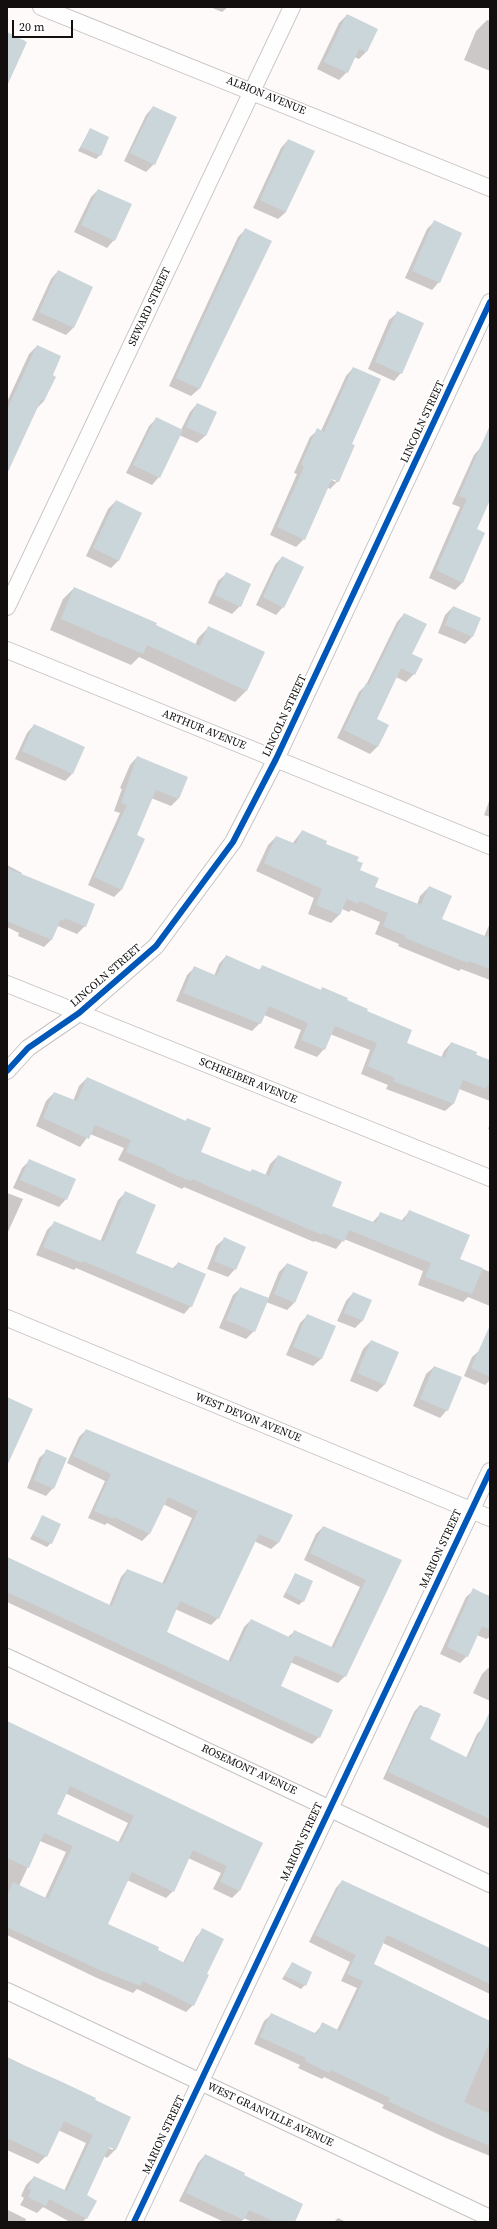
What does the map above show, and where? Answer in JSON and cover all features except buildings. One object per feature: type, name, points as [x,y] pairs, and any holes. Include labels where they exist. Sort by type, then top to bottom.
[{"type":"street","name":"ALBION AVENUE","points":[[41,7],[253,91],[490,188]]},
{"type":"street","name":"SEWARD STREET","points":[[7,607],[292,7]]},
{"type":"street","name":"LINCOLN STREET","points":[[7,1071],[28,1048],[78,1013],[156,946],[233,842],[276,759],[490,302]]},
{"type":"street","name":"ARTHUR AVENUE","points":[[7,650],[490,846]]},
{"type":"street","name":"SCHREIBER AVENUE","points":[[7,984],[490,1178]]},
{"type":"street","name":"WEST DEVON AVENUE","points":[[7,1318],[490,1518]]},
{"type":"street","name":"MARION STREET","points":[[134,2222],[490,1471]]},
{"type":"street","name":"ROSEMONT AVENUE","points":[[7,1657],[490,1884]]},
{"type":"street","name":"WEST GRANVILLE AVENUE","points":[[7,1991],[490,2218]]},
{"type":"cycle path","points":[[7,1071],[28,1048],[79,1013],[156,946],[233,842],[276,759],[490,302]]},
{"type":"cycle path","points":[[134,2222],[490,1471]]}]
